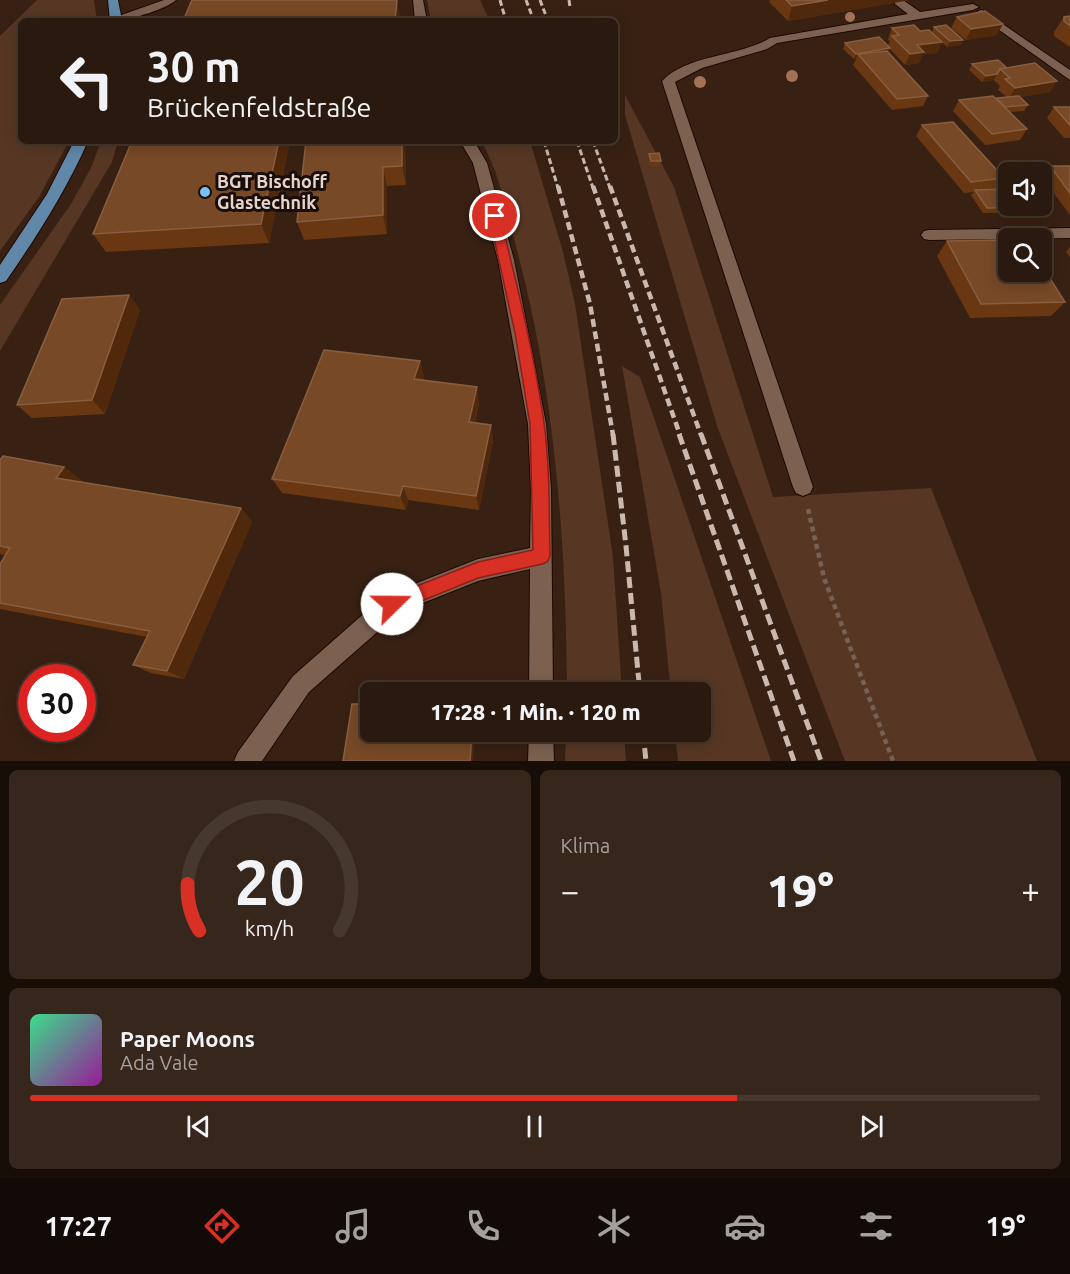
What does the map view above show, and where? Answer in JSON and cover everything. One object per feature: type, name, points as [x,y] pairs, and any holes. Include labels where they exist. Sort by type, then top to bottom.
[{"type":"main road","points":[[113,1],[116,18]]},
{"type":"main road","points":[[0,278],[35,228],[70,167],[80,144]]},
{"type":"street","points":[[122,18],[171,0]]},
{"type":"street","points":[[418,0],[421,18]]},
{"type":"street","points":[[899,2],[916,15]]},
{"type":"street","points":[[803,486],[668,81],[698,64],[763,48],[774,40],[916,15],[968,3],[1070,76]]},
{"type":"street","points":[[470,144],[480,163],[506,260],[522,333],[537,424],[541,489],[541,682]]},
{"type":"street","points":[[929,235],[1070,232]]},
{"type":"street","points":[[248,761],[301,684],[392,604],[478,570],[542,556]]},
{"type":"street","points":[[541,742],[541,761]]},
{"type":"path","points":[[803,486],[824,578],[893,761]]},
{"type":"shaded area","points":[[37,0],[94,0],[97,18],[18,18]]},
{"type":"shaded area","points":[[427,0],[480,0],[489,18],[430,18]]},
{"type":"shaded area","points":[[18,18],[18,144],[67,144],[39,197],[0,251],[0,36]]},
{"type":"shaded area","points":[[625,95],[674,187],[773,497],[931,488],[1037,761],[845,761],[717,426],[625,115]]},
{"type":"shaded area","points":[[100,144],[117,144],[112,162],[0,351],[0,305],[71,204],[92,166]]},
{"type":"shaded area","points":[[483,144],[531,144],[563,252],[575,304],[613,557],[621,682],[567,682],[561,521],[549,407],[528,295],[497,176]]},
{"type":"shaded area","points":[[622,366],[640,377],[771,761],[678,761],[676,742],[711,742],[711,682],[670,682],[661,593]]},
{"type":"shaded area","points":[[566,742],[625,742],[626,761],[565,761]]},
{"type":"building","points":[[192,0],[397,0],[395,18],[184,18]]},
{"type":"building","points":[[786,0],[828,0],[792,6]]},
{"type":"building","points":[[985,11],[1003,24],[971,29],[957,17]]},
{"type":"building","points":[[1070,16],[1070,26],[1064,21],[1064,17]]},
{"type":"building","points":[[914,25],[920,31],[929,30],[942,42],[917,45],[924,52],[910,54],[892,36],[899,35],[892,28]]},
{"type":"building","points":[[946,25],[963,40],[950,41],[934,27]]},
{"type":"building","points":[[879,37],[890,48],[856,54],[845,43]]},
{"type":"building","points":[[887,51],[928,96],[897,99],[858,54]]},
{"type":"building","points":[[998,60],[1007,68],[1000,69],[997,74],[986,76],[972,64]]},
{"type":"building","points":[[1035,63],[1057,81],[1015,88],[1005,79],[1010,78],[1000,69]]},
{"type":"building","points":[[993,96],[1027,129],[992,134],[959,100]]},
{"type":"building","points":[[1019,96],[1028,105],[1005,107],[997,98]]},
{"type":"building","points":[[1054,107],[1070,107],[1070,125]]},
{"type":"building","points":[[953,122],[998,171],[998,179],[971,182],[922,125]]},
{"type":"building","name":"BGT Bischoff Glastechnik","points":[[131,144],[278,144],[261,224],[93,234]]},
{"type":"building","name":"BGT Bischoff Glastechnik","points":[[306,144],[402,144],[402,166],[383,167],[383,215],[297,222]]},
{"type":"building","points":[[659,153],[661,161],[651,161],[649,154]]},
{"type":"building","points":[[1052,166],[1070,166],[1070,193],[1052,169]]},
{"type":"building","points":[[998,189],[998,208],[987,208],[975,190]]},
{"type":"building","points":[[996,240],[998,243],[998,282],[1052,281],[1065,302],[981,304],[947,241]]},
{"type":"building","points":[[129,295],[92,400],[17,405],[62,299]]},
{"type":"building","points":[[324,350],[420,361],[414,379],[477,387],[469,422],[491,425],[476,496],[403,486],[400,496],[272,479]]},
{"type":"building","points":[[3,456],[64,467],[56,478],[241,508],[167,671],[133,665],[150,631],[0,603],[0,564],[10,548],[0,546],[0,460]]},
{"type":"building","points":[[352,704],[360,704],[360,742],[471,742],[470,761],[343,761]]},
{"type":"railway","points":[[500,0],[505,18]]},
{"type":"railway","points":[[526,0],[533,18]]},
{"type":"railway","points":[[540,0],[547,18]]},
{"type":"railway","points":[[569,0],[570,7]]},
{"type":"railway","points":[[545,144],[558,188]]},
{"type":"railway","points":[[578,144],[593,188]]},
{"type":"railway","points":[[594,144],[610,188]]},
{"type":"railway","points":[[558,186],[590,304],[613,435]]},
{"type":"railway","points":[[593,186],[680,435]]},
{"type":"railway","points":[[610,186],[701,435]]},
{"type":"railway","points":[[613,434],[639,682]]},
{"type":"railway","points":[[679,434],[794,761]]},
{"type":"railway","points":[[701,434],[821,761]]},
{"type":"railway","points":[[644,742],[646,761]]},
{"type":"place","name":"BGT Bischoff Glastechnik","points":[[205,192]]},
{"type":"route","points":[[392,604],[478,570],[542,556],[537,424],[522,333],[495,216]]}]
